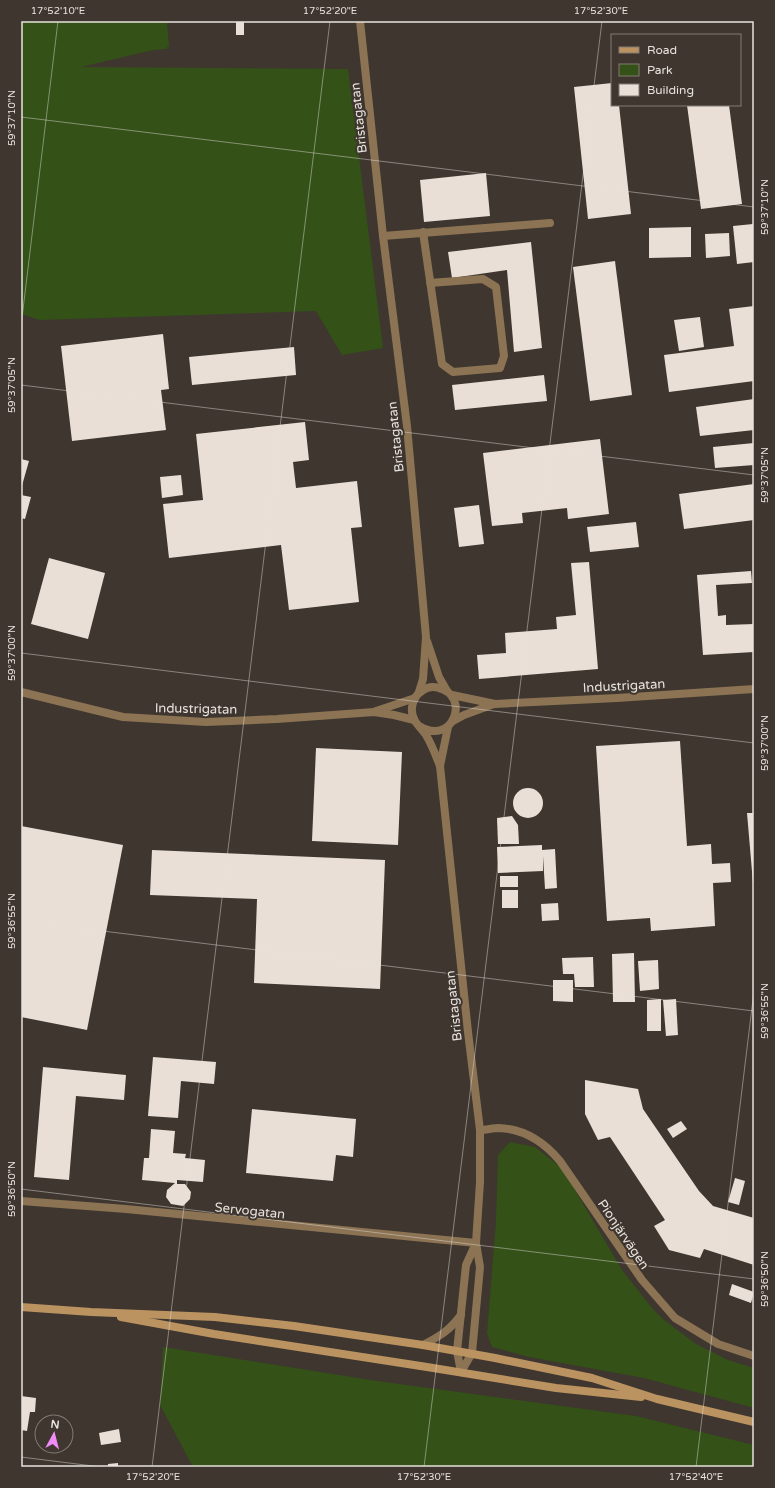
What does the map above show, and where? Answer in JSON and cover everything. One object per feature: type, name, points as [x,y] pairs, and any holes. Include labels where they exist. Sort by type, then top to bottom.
[{"type":"main road","points":[[21,1307],[91,1312],[215,1317],[294,1326],[423,1345],[472,1353],[592,1378],[657,1398],[754,1422]]},
{"type":"main road","points":[[91,1312],[214,1334],[556,1388],[657,1398]]},
{"type":"street","name":"Bristagatan","points":[[360,21],[383,236],[407,426],[426,637],[424,671],[417,695],[412,705],[412,713],[417,723],[427,736],[440,766],[468,1032],[480,1130],[480,1182],[476,1243],[480,1267],[472,1353],[461,1372]]},
{"type":"street","points":[[383,236],[550,223]]},
{"type":"street","points":[[423,232],[430,282],[442,364],[452,372],[500,368],[504,356],[496,288],[483,279],[430,282]]},
{"type":"street","name":"Bristagatan","points":[[426,637],[438,674],[456,708],[456,715],[450,724],[440,766]]},
{"type":"street","points":[[417,695],[426,688],[434,687],[449,693]]},
{"type":"street","name":"Industrigatan","points":[[449,693],[495,704],[754,689]]},
{"type":"street","name":"Industrigatan","points":[[21,692],[123,717],[206,722],[278,719],[374,712],[394,715],[417,723]]},
{"type":"street","name":"Industrigatan","points":[[374,712],[417,695]]},
{"type":"street","name":"Industrigatan","points":[[450,724],[464,715],[495,704]]},
{"type":"street","points":[[417,723],[426,730],[434,732],[441,730],[450,724]]},
{"type":"street","name":"Pionjärvägen","points":[[480,1130],[499,1128],[518,1131],[539,1141],[550,1149],[560,1161],[642,1280],[675,1318],[718,1344],[754,1356]]},
{"type":"street","name":"Servogatan","points":[[21,1201],[126,1209],[476,1243]]},
{"type":"street","name":"Bristagatan","points":[[461,1372],[457,1351],[466,1265],[476,1243]]},
{"type":"street","points":[[423,1345],[442,1336],[452,1327],[461,1314]]},
{"type":"green space","points":[[21,21],[167,21],[169,46],[167,49],[153,50],[81,67],[348,69],[383,348],[342,355],[316,311],[40,320],[21,314]]},
{"type":"green space","points":[[510,1142],[535,1147],[562,1168],[622,1270],[652,1308],[664,1320],[696,1344],[728,1360],[754,1368],[754,1408],[644,1378],[529,1357],[492,1347],[487,1333],[496,1222],[498,1155]]},
{"type":"green space","points":[[163,1347],[377,1381],[636,1416],[754,1445],[754,1467],[193,1467],[160,1405]]},
{"type":"building","points":[[236,21],[244,21],[244,35],[236,35]]},
{"type":"building","points":[[611,83],[611,106],[619,106],[631,214],[588,219],[574,87]]},
{"type":"building","points":[[687,106],[729,106],[742,204],[701,209]]},
{"type":"building","points":[[486,173],[490,216],[424,222],[420,180]]},
{"type":"building","points":[[753,224],[754,262],[737,264],[733,226]]},
{"type":"building","points":[[691,227],[691,257],[649,258],[649,228]]},
{"type":"building","points":[[729,233],[730,256],[706,258],[705,234]]},
{"type":"building","points":[[531,242],[542,348],[514,352],[507,270],[452,278],[448,252]]},
{"type":"building","points":[[615,261],[632,395],[590,401],[573,267]]},
{"type":"building","points":[[754,306],[754,381],[669,392],[664,355],[734,346],[729,309]]},
{"type":"building","points":[[700,317],[704,347],[679,351],[674,320]]},
{"type":"building","points":[[163,334],[169,389],[161,390],[166,430],[72,441],[61,346]]},
{"type":"building","points":[[294,347],[296,375],[192,385],[189,357]]},
{"type":"building","points":[[544,375],[547,401],[455,410],[452,385]]},
{"type":"building","points":[[754,399],[754,430],[700,436],[696,407]]},
{"type":"building","points":[[305,422],[309,460],[293,462],[296,488],[357,481],[362,527],[351,528],[359,602],[289,610],[281,545],[169,558],[163,504],[203,500],[196,434]]},
{"type":"building","points":[[600,439],[609,514],[568,519],[567,508],[522,513],[523,523],[492,526],[483,453]]},
{"type":"building","points":[[754,443],[754,465],[715,468],[713,447]]},
{"type":"building","points":[[21,459],[29,461],[21,489]]},
{"type":"building","points":[[181,475],[183,495],[162,498],[160,477]]},
{"type":"building","points":[[754,484],[754,520],[684,529],[679,494]]},
{"type":"building","points":[[21,495],[31,497],[25,519],[21,518]]},
{"type":"building","points":[[479,505],[484,544],[459,547],[454,508]]},
{"type":"building","points":[[636,522],[639,547],[590,552],[587,527]]},
{"type":"building","points":[[49,558],[105,573],[88,639],[31,624]]},
{"type":"building","points":[[589,562],[598,669],[479,679],[477,655],[506,653],[505,633],[557,629],[556,617],[576,615],[571,563]]},
{"type":"building","points":[[751,571],[752,583],[716,585],[718,616],[726,615],[726,625],[754,624],[754,652],[703,655],[697,575]]},
{"type":"building","points":[[680,741],[687,846],[711,844],[712,864],[730,863],[731,882],[713,883],[715,926],[651,931],[650,918],[607,921],[596,746]]},
{"type":"building","points":[[316,748],[402,752],[398,845],[312,841]]},
{"type":"building","points":[[528,788],[534,789],[542,797],[542,809],[534,817],[528,818],[522,817],[514,809],[513,803],[514,797],[522,789]]},
{"type":"building","points":[[747,813],[754,813],[753,883]]},
{"type":"building","points":[[512,816],[518,825],[519,844],[498,844],[497,818]]},
{"type":"building","points":[[21,826],[123,845],[87,1030],[21,1017]]},
{"type":"building","points":[[542,845],[542,850],[555,849],[557,888],[545,889],[543,856],[543,871],[498,873],[497,847]]},
{"type":"building","points":[[152,850],[385,860],[380,989],[254,983],[257,899],[150,895]]},
{"type":"building","points":[[500,876],[518,876],[518,887],[500,887]]},
{"type":"building","points":[[502,890],[518,890],[518,908],[502,908]]},
{"type":"building","points":[[558,903],[559,920],[542,921],[541,904]]},
{"type":"building","points":[[634,953],[635,1002],[613,1002],[612,954]]},
{"type":"building","points":[[593,957],[594,987],[575,987],[574,974],[563,974],[562,958]]},
{"type":"building","points":[[658,960],[659,989],[640,991],[638,961]]},
{"type":"building","points":[[553,980],[573,980],[573,1002],[553,1001]]},
{"type":"building","points":[[661,999],[661,1031],[647,1031],[647,1000]]},
{"type":"building","points":[[676,999],[678,1035],[666,1036],[663,1000]]},
{"type":"building","points":[[153,1057],[216,1062],[214,1084],[181,1081],[178,1118],[148,1116]]},
{"type":"building","points":[[43,1067],[126,1075],[124,1100],[76,1096],[69,1180],[34,1177]]},
{"type":"building","points":[[585,1080],[638,1089],[643,1109],[699,1191],[713,1206],[754,1218],[754,1265],[704,1249],[700,1258],[669,1250],[654,1226],[665,1220],[610,1137],[598,1140],[585,1114]]},
{"type":"building","points":[[252,1109],[356,1119],[353,1157],[336,1155],[333,1181],[246,1173]]},
{"type":"building","points":[[681,1121],[687,1129],[673,1138],[667,1129]]},
{"type":"building","points":[[151,1129],[175,1131],[173,1153],[186,1154],[185,1158],[205,1160],[203,1182],[177,1180],[177,1184],[185,1184],[191,1192],[190,1199],[183,1206],[171,1204],[166,1197],[167,1190],[175,1183],[142,1180],[144,1158],[149,1158]]},
{"type":"building","points":[[735,1178],[745,1181],[739,1205],[728,1202]]},
{"type":"building","points":[[732,1284],[754,1292],[751,1303],[729,1295]]},
{"type":"building","points":[[21,1396],[36,1398],[35,1412],[30,1412],[27,1431],[21,1430]]},
{"type":"building","points":[[119,1429],[121,1442],[101,1445],[99,1433]]},
{"type":"building","points":[[118,1463],[118,1467],[108,1467],[108,1464]]}]
